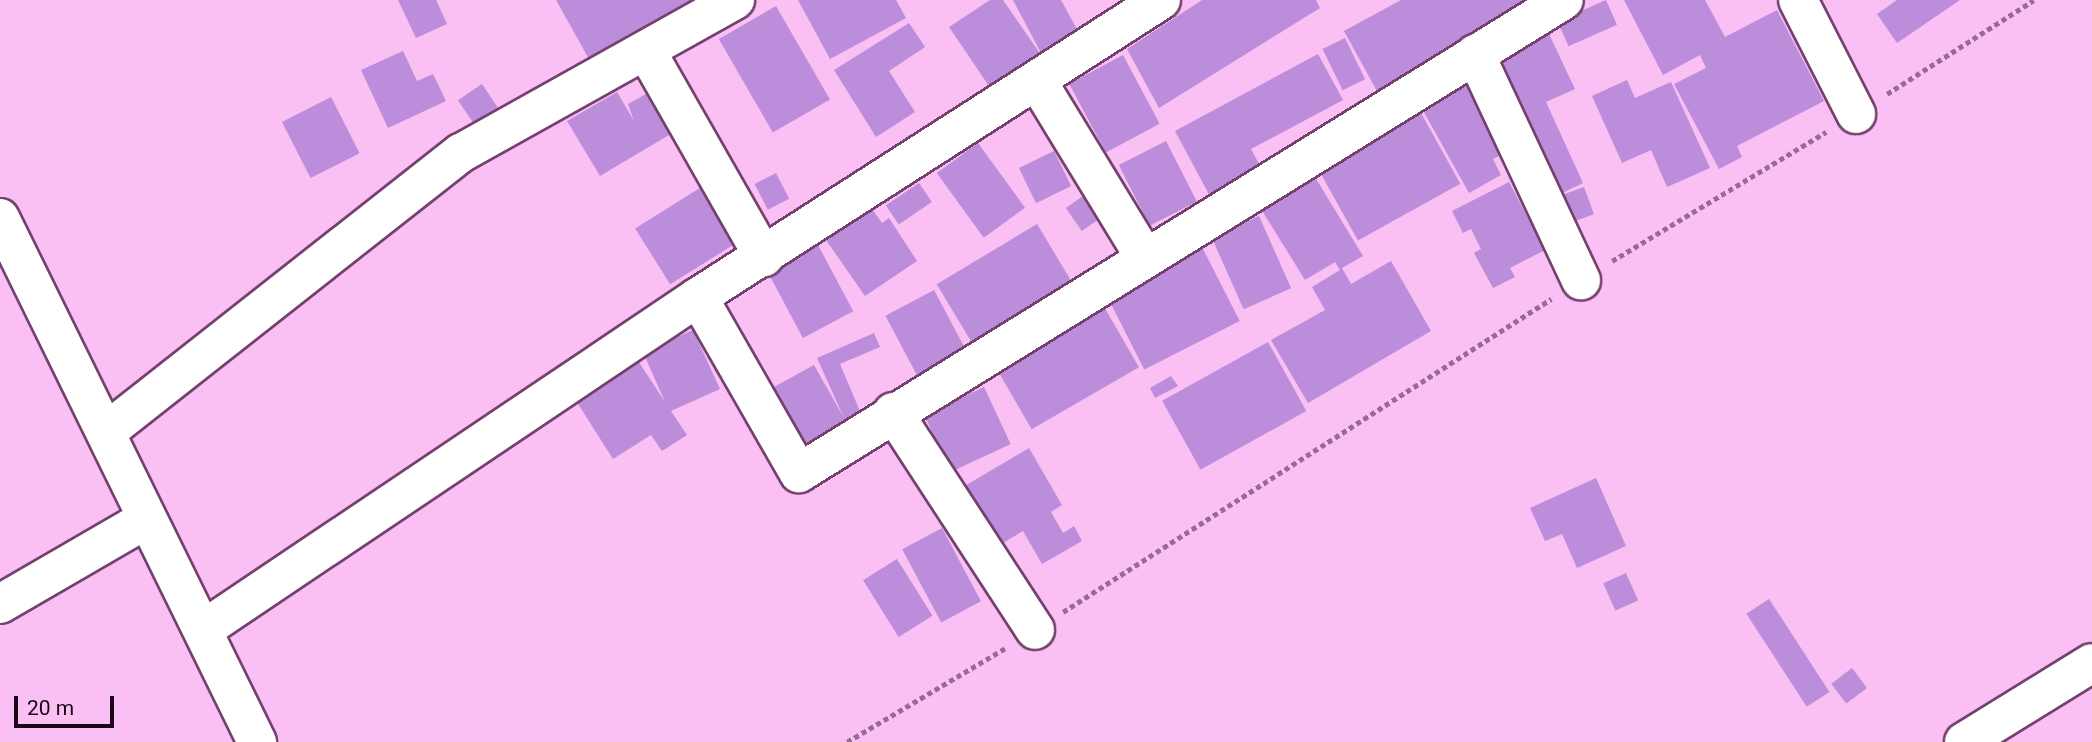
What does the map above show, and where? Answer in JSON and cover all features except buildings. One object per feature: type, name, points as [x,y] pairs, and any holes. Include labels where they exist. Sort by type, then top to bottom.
[{"type":"street","points":[[106,432],[461,153],[648,54],[735,0]]},
{"type":"street","points":[[204,628],[698,297],[1039,84],[1161,0]]},
{"type":"street","points":[[698,297],[799,473],[892,411],[1564,0]]},
{"type":"street","points":[[1798,0],[1856,114]]},
{"type":"street","points":[[648,54],[764,257]]},
{"type":"street","points":[[1475,54],[1581,280]]},
{"type":"street","points":[[1039,84],[1144,256]]},
{"type":"street","points":[[0,218],[106,432],[143,521],[204,628],[257,742]]},
{"type":"street","points":[[892,411],[1035,630]]},
{"type":"street","points":[[0,604],[143,521]]},
{"type":"street","points":[[1964,742],[2092,663]]},
{"type":"path","points":[[847,742],[1035,630],[1581,280],[1856,114],[2034,0]]}]
